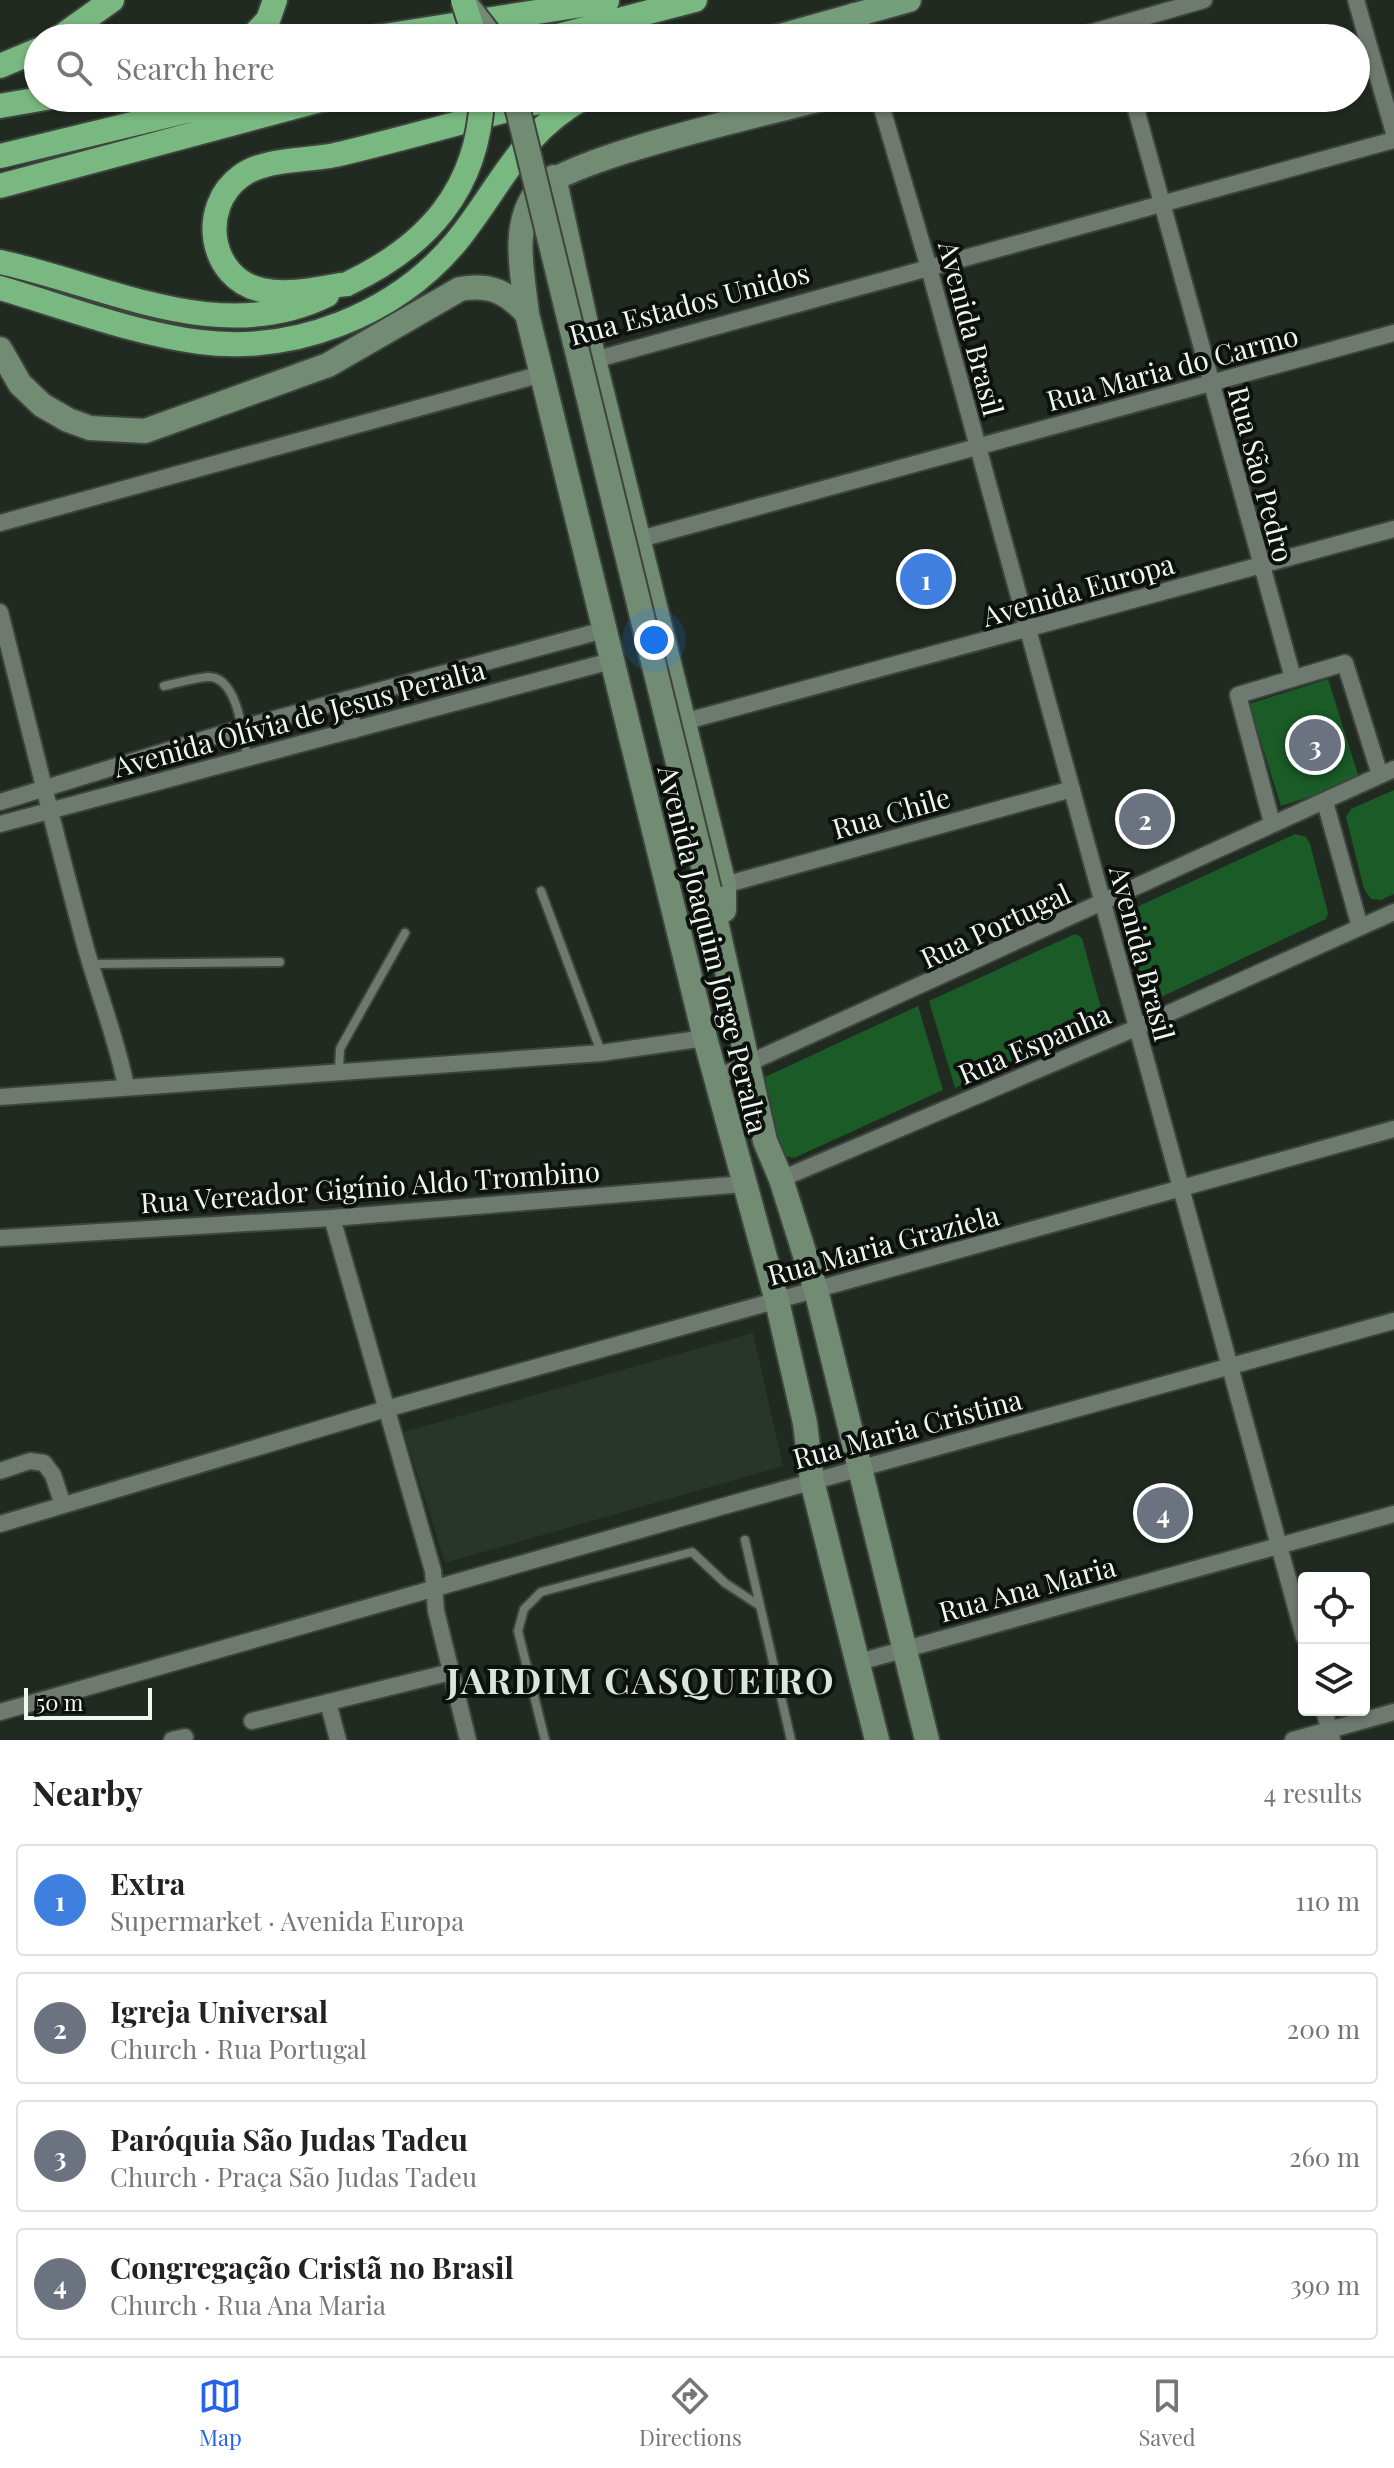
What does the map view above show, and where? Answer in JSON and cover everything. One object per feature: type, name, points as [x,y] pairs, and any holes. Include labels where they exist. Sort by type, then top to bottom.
[{"type":"highway","points":[[79,24],[112,0]]},
{"type":"highway","points":[[264,24],[275,0]]},
{"type":"highway","points":[[458,24],[608,0]]},
{"type":"highway","points":[[518,24],[608,0]]},
{"type":"highway","points":[[603,24],[695,0]]},
{"type":"highway","points":[[464,2],[471,24]]},
{"type":"highway","points":[[0,66],[24,56]]},
{"type":"highway","points":[[0,106],[24,102]]},
{"type":"highway","points":[[0,156],[182,112]]},
{"type":"highway","points":[[0,186],[276,112]]},
{"type":"highway","points":[[0,262],[181,310],[229,317],[280,313],[347,284],[410,248],[436,222],[457,191],[472,157],[480,112]]},
{"type":"highway","points":[[347,284],[281,292],[260,290],[230,272],[213,240],[213,226],[227,192],[241,176],[282,163],[334,155],[500,112]]},
{"type":"highway","points":[[0,288],[171,337],[202,342],[264,343],[325,330],[382,304],[433,266],[473,219],[528,139],[564,112]]},
{"type":"main road","points":[[862,24],[909,0]]},
{"type":"street","points":[[1138,24],[1204,0]]},
{"type":"street","points":[[1356,0],[1363,24]]},
{"type":"street","points":[[464,2],[481,24]]},
{"type":"street","points":[[1370,49],[1394,133]]},
{"type":"street","name":"Avenida Joaquim Jorge Peralta","points":[[519,112],[717,888]]},
{"type":"street","points":[[554,177],[619,154],[774,112]]},
{"type":"street","name":"Avenida Brasil","points":[[883,112],[1183,1188],[1298,1615]]},
{"type":"street","name":"Rua São Pedro","points":[[1137,112],[1165,204],[1259,564],[1293,678]]},
{"type":"street","name":"Rua Estados Unidos","points":[[0,523],[1394,140]]},
{"type":"street","name":"Avenida Joaquim Jorge Peralta","points":[[877,1740],[812,1481],[805,1423],[777,1301],[705,1038],[527,314],[522,219],[534,194],[554,177],[594,360],[683,722],[717,888],[724,949],[765,1141],[781,1179],[816,1290],[927,1740]]},
{"type":"street","points":[[0,349],[20,384],[42,405],[90,428],[145,431],[328,365],[460,289],[482,285],[499,290],[527,314]]},
{"type":"street","name":"Rua Maria do Carmo","points":[[640,539],[1394,333]]},
{"type":"street","name":"Avenida Europa","points":[[683,722],[1028,631],[1259,564],[1394,529]]},
{"type":"street","points":[[0,612],[49,811],[90,964],[117,1044],[126,1086]]},
{"type":"street","name":"Avenida Olívia de Jesus Peralta","points":[[0,802],[241,728],[604,630]]},
{"type":"street","name":"Avenida Olívia de Jesus Peralta","points":[[0,824],[611,661]]},
{"type":"street","points":[[1272,823],[1238,695],[1345,663],[1387,772]]},
{"type":"street","points":[[347,699],[354,730]]},
{"type":"street","name":"Rua Portugal","points":[[716,1078],[748,1067],[1387,772]]},
{"type":"street","name":"Rua Chile","points":[[717,888],[1072,789]]},
{"type":"street","points":[[1325,802],[1360,927]]},
{"type":"street","name":"Rua Espanha","points":[[781,1179],[1136,1028],[1394,912]]},
{"type":"street","points":[[0,1097],[601,1053],[705,1038]]},
{"type":"street","name":"Rua Maria Graziela","points":[[0,1524],[386,1409],[1394,1129]]},
{"type":"street","name":"Rua Vereador Gigínio Aldo Trombino","points":[[0,1238],[332,1218],[744,1184]]},
{"type":"street","points":[[332,1218],[433,1571],[436,1611],[468,1740]]},
{"type":"street","name":"Rua Maria Cristina","points":[[0,1712],[812,1481],[1394,1321]]},
{"type":"street","points":[[0,1471],[30,1461],[44,1463],[53,1475],[63,1505]]},
{"type":"street","name":"Rua Ana Maria","points":[[859,1662],[1394,1514]]},
{"type":"street","points":[[252,1721],[451,1672]]},
{"type":"street","points":[[328,1702],[338,1740]]},
{"type":"street","points":[[1293,1740],[1331,1735],[1394,1712]]},
{"type":"lane","points":[[164,686],[210,677],[220,679],[229,688],[247,758]]},
{"type":"lane","points":[[541,891],[601,1053]]},
{"type":"lane","points":[[339,1070],[340,1049],[405,933]]},
{"type":"lane","points":[[90,964],[280,962]]},
{"type":"lane","points":[[745,1540],[791,1740]]},
{"type":"lane","points":[[545,1740],[518,1631],[524,1609],[541,1592],[692,1552],[725,1583],[760,1606]]},
{"type":"shaded area","points":[[753,1333],[783,1466],[445,1563],[404,1432]]},
{"type":"green space","points":[[1328,679],[1360,781],[1281,806],[1249,704]]},
{"type":"green space","points":[[1394,790],[1394,894],[1381,900],[1371,899],[1364,889],[1346,817],[1351,809]]},
{"type":"green space","points":[[1295,834],[1306,837],[1310,844],[1328,913],[1326,919],[1155,1000],[1147,997],[1124,917],[1126,912]]},
{"type":"green space","points":[[1075,934],[1082,938],[1104,1019],[955,1088],[929,1001]]},
{"type":"green space","points":[[918,1006],[943,1090],[794,1158],[782,1155],[765,1077]]},
{"type":"place","name":"Extra","points":[[926,579]]},
{"type":"place","name":"Paróquia São Judas Tadeu","points":[[1315,745]]},
{"type":"place","name":"Igreja Universal","points":[[1145,819]]},
{"type":"place","name":"Congregação Cristã no Brasil","points":[[1163,1513]]},
{"type":"district","name":"JARDIM CASQUEIRO","points":[[641,1679]]}]
